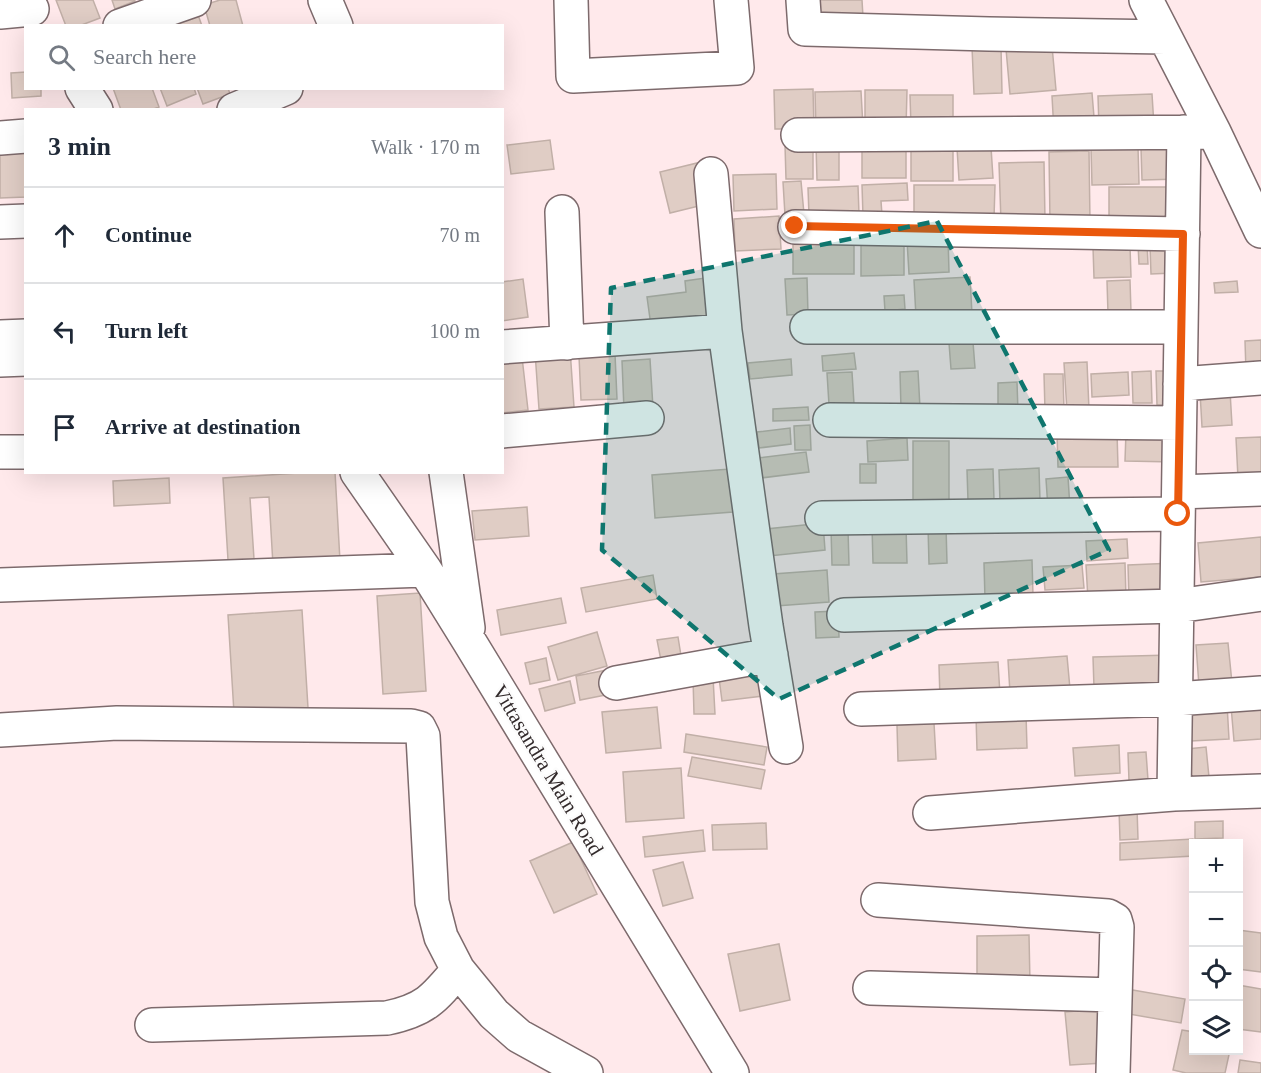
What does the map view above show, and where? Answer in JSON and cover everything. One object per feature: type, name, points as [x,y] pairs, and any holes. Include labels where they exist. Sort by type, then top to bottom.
[{"type":"street","points":[[126,24],[194,0]]},
{"type":"street","points":[[326,0],[335,24]]},
{"type":"street","points":[[571,0],[573,76],[737,68],[732,0]]},
{"type":"street","points":[[804,0],[805,28],[1165,37]]},
{"type":"street","points":[[1146,0],[1165,37],[1199,132],[1261,231]]},
{"type":"street","points":[[83,90],[95,108]]},
{"type":"street","points":[[239,108],[281,90]]},
{"type":"street","points":[[798,135],[1199,132]]},
{"type":"street","points":[[1174,794],[1183,234],[1199,132]]},
{"type":"street","points":[[0,138],[24,136]]},
{"type":"street","points":[[711,174],[725,331],[786,747]]},
{"type":"street","points":[[562,212],[567,343]]},
{"type":"street","points":[[0,222],[24,221]]},
{"type":"street","points":[[795,226],[1183,234]]},
{"type":"street","points":[[807,327],[1181,327]]},
{"type":"street","points":[[504,347],[725,331]]},
{"type":"street","points":[[0,337],[24,336]]},
{"type":"street","points":[[0,360],[24,359]]},
{"type":"street","points":[[1180,384],[1261,378]]},
{"type":"street","points":[[504,431],[647,418]]},
{"type":"street","points":[[830,420],[1179,423]]},
{"type":"street","points":[[0,452],[24,452]]},
{"type":"street","name":"Vittasandra Main Road","points":[[358,474],[425,570],[732,1073]]},
{"type":"street","points":[[446,474],[469,641]]},
{"type":"street","points":[[822,518],[1178,503],[1261,489]]},
{"type":"street","points":[[0,585],[425,570]]},
{"type":"street","points":[[844,615],[1177,606],[1261,594]]},
{"type":"street","points":[[616,683],[771,655]]},
{"type":"street","points":[[861,710],[1175,699],[1261,693]]},
{"type":"street","points":[[0,730],[117,723],[411,726],[419,728],[423,736],[432,902],[441,937],[458,970],[494,1014],[519,1036],[586,1073]]},
{"type":"street","points":[[930,813],[1174,794],[1261,791]]},
{"type":"street","points":[[878,900],[1108,916],[1115,921],[1117,927],[1113,1073]]},
{"type":"street","points":[[152,1025],[387,1018],[418,1009],[435,998],[458,970]]},
{"type":"street","points":[[870,988],[1115,996]]},
{"type":"highlighted area","points":[[937,221],[1109,550],[779,699],[602,550],[611,288]]},
{"type":"building","points":[[56,0],[93,0],[100,18],[84,24],[65,24]]},
{"type":"building","points":[[112,0],[134,0],[135,1],[115,9]]},
{"type":"building","points":[[220,0],[236,0],[242,24],[209,24],[204,5]]},
{"type":"building","points":[[817,0],[862,0],[863,17],[818,20]]},
{"type":"building","points":[[196,9],[201,24],[175,24],[173,17]]},
{"type":"building","points":[[1001,46],[1002,93],[974,94],[972,47]]},
{"type":"building","points":[[1052,46],[1056,90],[1010,94],[1006,49]]},
{"type":"building","points":[[24,72],[24,90],[41,90],[41,96],[12,98],[11,73]]},
{"type":"building","points":[[813,89],[814,129],[775,129],[774,90]]},
{"type":"building","points":[[114,90],[153,90],[159,107],[156,108],[120,108]]},
{"type":"building","points":[[161,90],[195,90],[196,94],[167,106]]},
{"type":"building","points":[[198,90],[229,90],[230,94],[203,104]]},
{"type":"building","points":[[865,90],[907,90],[906,128],[865,127]]},
{"type":"building","points":[[861,91],[863,127],[816,129],[815,92]]},
{"type":"building","points":[[1092,93],[1095,129],[1054,132],[1052,96]]},
{"type":"building","points":[[1152,94],[1154,126],[1099,128],[1098,96]]},
{"type":"building","points":[[910,95],[953,95],[953,126],[911,127]]},
{"type":"building","points":[[550,140],[554,169],[511,174],[507,145]]},
{"type":"building","points":[[785,145],[813,145],[813,179],[786,179]]},
{"type":"building","points":[[816,145],[839,145],[839,180],[817,180]]},
{"type":"building","points":[[911,146],[953,147],[953,181],[911,181]]},
{"type":"building","points":[[862,147],[906,148],[906,178],[862,178]]},
{"type":"building","points":[[991,147],[993,178],[959,180],[957,148]]},
{"type":"building","points":[[1138,147],[1139,184],[1092,185],[1091,148]]},
{"type":"building","points":[[1180,147],[1181,179],[1142,180],[1141,148]]},
{"type":"building","points":[[1089,151],[1090,222],[1050,222],[1049,152]]},
{"type":"building","points":[[24,153],[24,197],[0,198],[0,154]]},
{"type":"building","points":[[1044,162],[1045,221],[1001,222],[999,163]]},
{"type":"building","points":[[697,163],[707,204],[670,213],[660,172]]},
{"type":"building","points":[[776,174],[777,209],[734,211],[733,175]]},
{"type":"building","points":[[801,181],[804,214],[785,215],[783,182]]},
{"type":"building","points":[[907,183],[908,200],[881,201],[882,215],[863,216],[862,185]]},
{"type":"building","points":[[914,185],[995,185],[994,218],[914,217]]},
{"type":"building","points":[[858,186],[859,214],[809,216],[808,188]]},
{"type":"building","points":[[1109,187],[1177,187],[1177,225],[1109,225]]},
{"type":"building","points":[[779,216],[781,249],[735,251],[734,219]]},
{"type":"building","points":[[948,237],[949,272],[909,274],[907,240]]},
{"type":"building","points":[[793,239],[854,239],[854,274],[793,274]]},
{"type":"building","points":[[861,241],[904,241],[904,275],[861,276]]},
{"type":"building","points":[[1147,243],[1148,264],[1139,264],[1138,244]]},
{"type":"building","points":[[1173,245],[1174,273],[1151,274],[1150,246]]},
{"type":"building","points":[[1130,246],[1131,277],[1094,278],[1093,247]]},
{"type":"building","points":[[970,277],[972,314],[916,317],[914,280]]},
{"type":"building","points":[[705,278],[710,319],[651,326],[647,297],[686,292],[685,281]]},
{"type":"building","points":[[807,278],[808,314],[787,315],[785,279]]},
{"type":"building","points":[[523,279],[528,317],[504,321],[504,282]]},
{"type":"building","points":[[1130,280],[1131,312],[1108,314],[1107,281]]},
{"type":"building","points":[[1237,281],[1238,292],[1215,293],[1214,283]]},
{"type":"building","points":[[904,295],[905,309],[885,311],[884,296]]},
{"type":"building","points":[[1261,340],[1261,372],[1246,372],[1245,341]]},
{"type":"building","points":[[973,342],[975,368],[951,369],[949,343]]},
{"type":"building","points":[[570,349],[574,407],[539,409],[535,352]]},
{"type":"building","points":[[854,353],[856,369],[823,371],[822,356]]},
{"type":"building","points":[[615,354],[617,399],[581,400],[579,356]]},
{"type":"building","points":[[522,357],[528,410],[504,413],[504,359]]},
{"type":"building","points":[[650,359],[653,408],[624,410],[622,361]]},
{"type":"building","points":[[791,359],[792,375],[750,379],[748,363]]},
{"type":"building","points":[[1087,362],[1089,410],[1067,411],[1064,363]]},
{"type":"building","points":[[918,371],[920,408],[901,409],[900,372]]},
{"type":"building","points":[[1151,371],[1152,403],[1133,403],[1132,372]]},
{"type":"building","points":[[1156,371],[1175,371],[1176,405],[1157,405]]},
{"type":"building","points":[[852,372],[854,404],[829,405],[827,373]]},
{"type":"building","points":[[1128,372],[1129,395],[1092,397],[1091,374]]},
{"type":"building","points":[[1044,374],[1063,374],[1064,411],[1045,411]]},
{"type":"building","points":[[1017,382],[1018,412],[998,412],[998,383]]},
{"type":"building","points":[[1230,391],[1232,425],[1202,427],[1200,392]]},
{"type":"building","points":[[808,407],[809,420],[773,421],[773,409]]},
{"type":"building","points":[[810,425],[811,450],[795,450],[794,426]]},
{"type":"building","points":[[790,428],[791,444],[759,448],[757,432]]},
{"type":"building","points":[[1117,432],[1118,467],[1058,467],[1057,433]]},
{"type":"building","points":[[1126,432],[1175,433],[1174,462],[1125,461]]},
{"type":"building","points":[[1261,437],[1261,477],[1238,478],[1236,438]]},
{"type":"building","points":[[907,438],[908,460],[868,462],[867,441]]},
{"type":"building","points":[[913,441],[949,441],[949,505],[913,505]]},
{"type":"building","points":[[806,452],[809,472],[761,478],[758,458]]},
{"type":"building","points":[[860,464],[876,464],[876,483],[860,483]]},
{"type":"building","points":[[1039,468],[1040,501],[1000,502],[999,470]]},
{"type":"building","points":[[730,469],[733,512],[655,518],[652,475]]},
{"type":"building","points":[[993,469],[994,500],[968,501],[967,470]]},
{"type":"building","points":[[283,474],[335,474],[340,561],[273,565],[269,497],[250,498],[254,559],[228,560],[223,478]]},
{"type":"building","points":[[1068,477],[1070,508],[1048,509],[1046,479]]},
{"type":"building","points":[[169,478],[170,503],[114,506],[113,481]]},
{"type":"building","points":[[527,507],[529,536],[475,540],[472,511]]},
{"type":"building","points":[[823,523],[825,550],[769,556],[766,529]]},
{"type":"building","points":[[872,526],[906,526],[907,563],[873,563]]},
{"type":"building","points":[[928,526],[946,526],[947,563],[929,564]]},
{"type":"building","points":[[831,529],[848,529],[849,565],[832,565]]},
{"type":"building","points":[[1261,537],[1261,577],[1201,582],[1198,543]]},
{"type":"building","points":[[1127,539],[1128,558],[1087,561],[1086,541]]},
{"type":"building","points":[[1032,560],[1033,596],[985,599],[984,563]]},
{"type":"building","points":[[1125,563],[1126,598],[1088,600],[1086,565]]},
{"type":"building","points":[[1174,563],[1176,599],[1129,601],[1128,565]]},
{"type":"building","points":[[1082,565],[1084,588],[1045,590],[1043,567]]},
{"type":"building","points":[[827,570],[829,602],[776,606],[773,574]]},
{"type":"building","points":[[653,575],[657,599],[586,612],[581,588]]},
{"type":"building","points":[[420,593],[426,691],[383,694],[377,596]]},
{"type":"building","points":[[561,598],[566,623],[501,635],[497,610]]},
{"type":"building","points":[[302,610],[308,708],[234,713],[228,615]]},
{"type":"building","points":[[838,611],[839,637],[816,638],[815,612]]},
{"type":"building","points":[[597,632],[607,666],[558,680],[548,647]]},
{"type":"building","points":[[678,637],[683,668],[663,671],[657,640]]},
{"type":"building","points":[[1228,643],[1232,683],[1199,686],[1196,645]]},
{"type":"building","points":[[1171,655],[1172,686],[1094,688],[1093,657]]},
{"type":"building","points":[[1067,656],[1070,689],[1010,693],[1008,660]]},
{"type":"building","points":[[546,658],[550,680],[530,684],[525,663]]},
{"type":"building","points":[[998,662],[1000,695],[940,699],[939,665]]},
{"type":"building","points":[[760,665],[763,696],[722,701],[718,670]]},
{"type":"building","points":[[607,670],[611,694],[580,700],[576,676]]},
{"type":"building","points":[[713,677],[715,714],[694,714],[693,678]]},
{"type":"building","points":[[570,681],[575,703],[545,711],[539,689]]},
{"type":"building","points":[[1227,704],[1229,739],[1191,741],[1189,706]]},
{"type":"building","points":[[1261,704],[1261,739],[1234,741],[1231,706]]},
{"type":"building","points":[[657,707],[661,748],[606,753],[602,712]]},
{"type":"building","points":[[1026,714],[1027,748],[977,750],[976,716]]},
{"type":"building","points":[[934,723],[936,759],[898,761],[897,725]]},
{"type":"building","points":[[686,734],[767,747],[764,765],[684,752]]},
{"type":"building","points":[[1119,745],[1120,773],[1075,776],[1073,748]]},
{"type":"building","points":[[1206,747],[1209,777],[1190,779],[1187,749]]},
{"type":"building","points":[[1146,752],[1148,780],[1129,781],[1128,753]]},
{"type":"building","points":[[692,757],[765,770],[761,789],[688,776]]},
{"type":"building","points":[[681,768],[684,818],[626,822],[623,772]]},
{"type":"building","points":[[1137,808],[1138,839],[1120,840],[1119,809]]},
{"type":"building","points":[[1223,821],[1223,838],[1195,839],[1195,822]]},
{"type":"building","points":[[766,823],[767,849],[713,850],[712,825]]},
{"type":"building","points":[[703,830],[705,851],[645,857],[643,837]]},
{"type":"building","points":[[1189,839],[1189,856],[1120,860],[1120,843]]},
{"type":"building","points":[[573,842],[597,894],[554,913],[530,861]]},
{"type":"building","points":[[683,862],[693,898],[663,906],[653,870]]},
{"type":"building","points":[[1243,931],[1261,933],[1261,972],[1243,970]]},
{"type":"building","points":[[1029,935],[1030,984],[977,984],[977,936]]},
{"type":"building","points":[[779,944],[790,1000],[740,1011],[728,954]]},
{"type":"building","points":[[1243,986],[1261,989],[1261,1032],[1243,1030]]},
{"type":"building","points":[[1127,989],[1185,999],[1181,1023],[1123,1013]]},
{"type":"building","points":[[1100,1009],[1104,1063],[1070,1065],[1065,1012]]},
{"type":"building","points":[[1182,1030],[1189,1031],[1189,1055],[1229,1055],[1225,1073],[1186,1073],[1173,1070]]},
{"type":"building","points":[[1240,1060],[1261,1063],[1261,1073],[1238,1073]]},
{"type":"route","points":[[795,226],[1183,234],[1178,514]]}]
